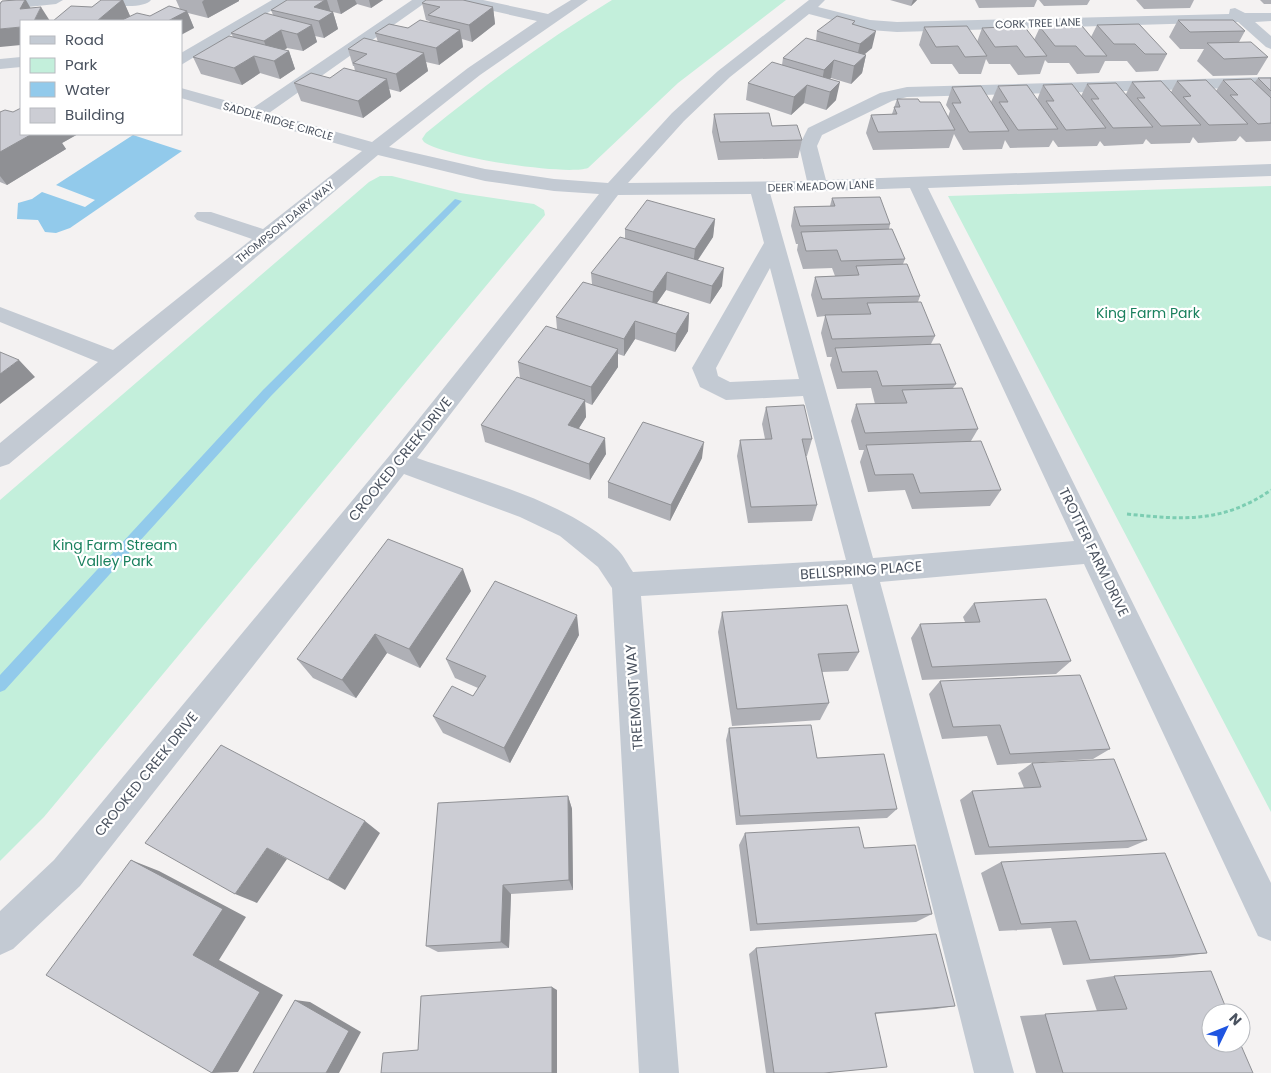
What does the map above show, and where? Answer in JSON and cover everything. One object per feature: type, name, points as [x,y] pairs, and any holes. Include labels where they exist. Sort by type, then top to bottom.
[{"type":"street","points":[[0,6],[56,0]]},
{"type":"street","points":[[114,0],[144,0]]},
{"type":"street","points":[[182,59],[282,0]]},
{"type":"street","points":[[255,115],[422,0]]},
{"type":"street","points":[[462,0],[549,19]]},
{"type":"street","name":"THOMPSON DAIRY WAY","points":[[0,457],[115,360],[376,148],[530,31],[581,0]]},
{"type":"street","points":[[1221,0],[1271,44]]},
{"type":"street","name":"CORK TREE LANE","points":[[813,4],[870,25],[897,27],[1271,17]]},
{"type":"street","name":"CROOKED CREEK DRIVE","points":[[0,936],[67,873],[399,462],[613,189],[678,117],[724,74],[813,4]]},
{"type":"street","points":[[1102,7],[1114,21]]},
{"type":"street","points":[[0,64],[20,62]]},
{"type":"street","points":[[818,186],[808,146],[814,132],[886,98],[907,92],[1271,82]]},
{"type":"street","name":"SADDLE RIDGE CIRCLE","points":[[182,93],[376,148]]},
{"type":"street","name":"DEER MEADOW LANE","points":[[376,148],[485,176],[554,185],[613,189],[759,188],[1271,170]]},
{"type":"street","name":"TROTTER FARM DRIVE","points":[[916,182],[1271,923]]},
{"type":"street","points":[[759,188],[863,571],[994,1073]]},
{"type":"street","points":[[204,216],[266,237]]},
{"type":"street","points":[[774,243],[704,368],[708,381],[726,391],[812,387]]},
{"type":"street","points":[[0,314],[115,360]]},
{"type":"street","points":[[399,462],[529,509],[570,528],[608,559],[626,584]]},
{"type":"street","name":"BELLSPRING PLACE","points":[[626,584],[863,571],[1094,552]]},
{"type":"street","name":"TREEMONT WAY","points":[[626,584],[659,1073]]},
{"type":"path","points":[[1127,514],[1181,520],[1227,514],[1256,502],[1271,490]]},
{"type":"green space","points":[[612,0],[786,0],[678,83],[588,168],[575,170],[505,164],[455,154],[424,142],[422,139],[426,133],[493,80],[563,31]]},
{"type":"green space","name":"King Farm Stream Valley Park","points":[[380,176],[392,176],[460,193],[534,204],[544,210],[545,215],[44,817],[0,861],[0,500],[369,182]]},
{"type":"green space","name":"King Farm Park","points":[[1271,186],[1271,812],[948,196]]},
{"type":"water","points":[[133,135],[182,151],[70,228],[56,233],[45,232],[38,220],[17,219],[18,203],[32,199],[42,192],[85,207],[95,200],[56,185]]},
{"type":"building","points":[[25,0],[20,9],[41,7],[34,20],[20,20],[20,27],[0,29],[0,4],[2,1]]},
{"type":"building","points":[[101,0],[122,0],[98,20],[54,20],[71,6],[92,7]]},
{"type":"building","points":[[287,0],[325,0],[314,7],[333,12],[319,21],[271,10]]},
{"type":"building","points":[[426,0],[463,0],[493,7],[469,25],[428,15],[440,7],[422,3]]},
{"type":"building","points":[[169,6],[187,11],[170,20],[122,20],[137,13],[150,16]]},
{"type":"building","points":[[265,13],[312,25],[297,34],[281,30],[264,41],[231,33]]},
{"type":"building","points":[[837,16],[855,21],[852,24],[876,31],[860,44],[817,31]]},
{"type":"building","points":[[420,20],[460,30],[436,48],[375,33],[389,24],[408,28]]},
{"type":"building","points":[[1178,20],[1233,20],[1245,31],[1190,32]]},
{"type":"building","points":[[1139,24],[1167,54],[1145,54],[1135,44],[1114,44],[1097,25]]},
{"type":"building","points":[[967,26],[987,56],[965,57],[958,46],[936,47],[924,27]]},
{"type":"building","points":[[1024,26],[1047,56],[1025,57],[1017,46],[995,47],[982,28]]},
{"type":"building","points":[[1082,26],[1107,56],[1085,56],[1076,46],[1055,46],[1040,27]]},
{"type":"building","points":[[229,36],[289,51],[274,61],[254,56],[234,68],[193,57]]},
{"type":"building","points":[[364,38],[424,53],[396,74],[353,63],[367,54],[348,49]]},
{"type":"building","points":[[806,38],[866,55],[854,66],[834,60],[824,70],[783,58]]},
{"type":"building","points":[[1251,42],[1268,57],[1224,59],[1207,43]]},
{"type":"building","points":[[772,62],[840,82],[830,92],[807,85],[794,97],[748,83]]},
{"type":"building","points":[[344,68],[387,79],[358,101],[294,83],[311,73],[330,78]]},
{"type":"building","points":[[1258,78],[1271,78],[1271,91]]},
{"type":"building","points":[[1251,79],[1271,98],[1271,123],[1258,124],[1230,95],[1238,95],[1223,80]]},
{"type":"building","points":[[1206,80],[1248,124],[1209,125],[1183,97],[1191,96],[1177,81]]},
{"type":"building","points":[[1161,81],[1201,125],[1161,126],[1137,98],[1145,98],[1132,82]]},
{"type":"building","points":[[1116,83],[1153,127],[1113,128],[1091,99],[1099,99],[1087,84]]},
{"type":"building","points":[[1072,84],[1106,128],[1066,130],[1046,101],[1054,101],[1043,85]]},
{"type":"building","points":[[1027,85],[1058,129],[1018,130],[999,102],[1008,102],[998,86]]},
{"type":"building","points":[[981,86],[1009,131],[969,132],[952,103],[961,103],[952,87]]},
{"type":"building","points":[[897,99],[940,102],[955,130],[878,132],[871,115],[897,114],[894,107],[900,107]]},
{"type":"building","points":[[20,108],[20,135],[30,135],[0,152],[0,112],[5,110],[13,112]]},
{"type":"building","points":[[769,113],[772,126],[797,125],[802,140],[720,142],[714,114]]},
{"type":"building","points":[[880,197],[890,224],[800,226],[794,207],[835,206],[832,198]]},
{"type":"building","points":[[647,200],[715,219],[695,249],[625,229]]},
{"type":"building","points":[[892,229],[905,259],[841,261],[837,250],[806,251],[801,232]]},
{"type":"building","points":[[620,237],[724,268],[712,286],[667,272],[653,292],[591,273]]},
{"type":"building","points":[[907,264],[920,296],[822,299],[815,277],[859,275],[856,266]]},
{"type":"building","points":[[583,282],[689,313],[676,334],[635,321],[624,339],[556,317]]},
{"type":"building","points":[[921,302],[935,336],[832,339],[825,315],[871,314],[867,303]]},
{"type":"building","points":[[546,326],[618,349],[591,387],[518,362]]},
{"type":"building","points":[[940,344],[956,384],[882,386],[877,371],[842,372],[835,348]]},
{"type":"building","points":[[0,352],[19,360],[0,374]]},
{"type":"building","points":[[517,377],[585,400],[568,425],[605,438],[589,464],[481,425]]},
{"type":"building","points":[[962,388],[978,429],[865,433],[856,404],[907,403],[902,390]]},
{"type":"building","points":[[804,405],[812,439],[802,439],[817,505],[751,507],[740,440],[772,439],[766,407]]},
{"type":"building","points":[[643,422],[704,442],[671,505],[608,482]]},
{"type":"building","points":[[981,441],[1001,490],[920,493],[913,474],[875,475],[866,445]]},
{"type":"building","points":[[388,539],[463,569],[409,649],[375,634],[342,680],[297,659]]},
{"type":"building","points":[[495,581],[577,615],[504,748],[433,716],[452,686],[473,696],[486,676],[446,659]]},
{"type":"building","points":[[1046,599],[1071,661],[932,667],[920,624],[980,622],[974,603]]},
{"type":"building","points":[[847,605],[859,652],[818,654],[829,703],[737,709],[722,612]]},
{"type":"building","points":[[1080,675],[1110,749],[1010,754],[1000,725],[953,727],[940,681]]},
{"type":"building","points":[[811,725],[817,758],[884,754],[897,809],[740,816],[729,728]]},
{"type":"building","points":[[221,745],[365,821],[328,880],[267,848],[235,894],[145,843]]},
{"type":"building","points":[[1114,759],[1147,840],[989,847],[972,791],[1041,787],[1032,763]]},
{"type":"building","points":[[568,796],[569,880],[503,885],[501,942],[426,946],[438,803]]},
{"type":"building","points":[[859,827],[864,848],[915,845],[932,914],[757,924],[745,833]]},
{"type":"building","points":[[1165,853],[1207,953],[1090,960],[1076,921],[1021,924],[1001,862]]},
{"type":"building","points":[[131,860],[223,909],[193,955],[260,992],[212,1073],[46,975]]},
{"type":"building","points":[[936,934],[955,1006],[875,1013],[887,1067],[824,1073],[774,1073],[756,948]]},
{"type":"building","points":[[1211,971],[1224,1003],[1201,1003],[1201,1053],[1244,1053],[1253,1073],[1063,1073],[1045,1014],[1127,1009],[1114,976]]},
{"type":"building","points":[[552,987],[552,1073],[381,1073],[383,1053],[418,1050],[421,996]]},
{"type":"building","points":[[295,1000],[349,1031],[326,1073],[253,1073]]},
{"type":"waterway","points":[[0,685],[267,393],[458,201]]}]
